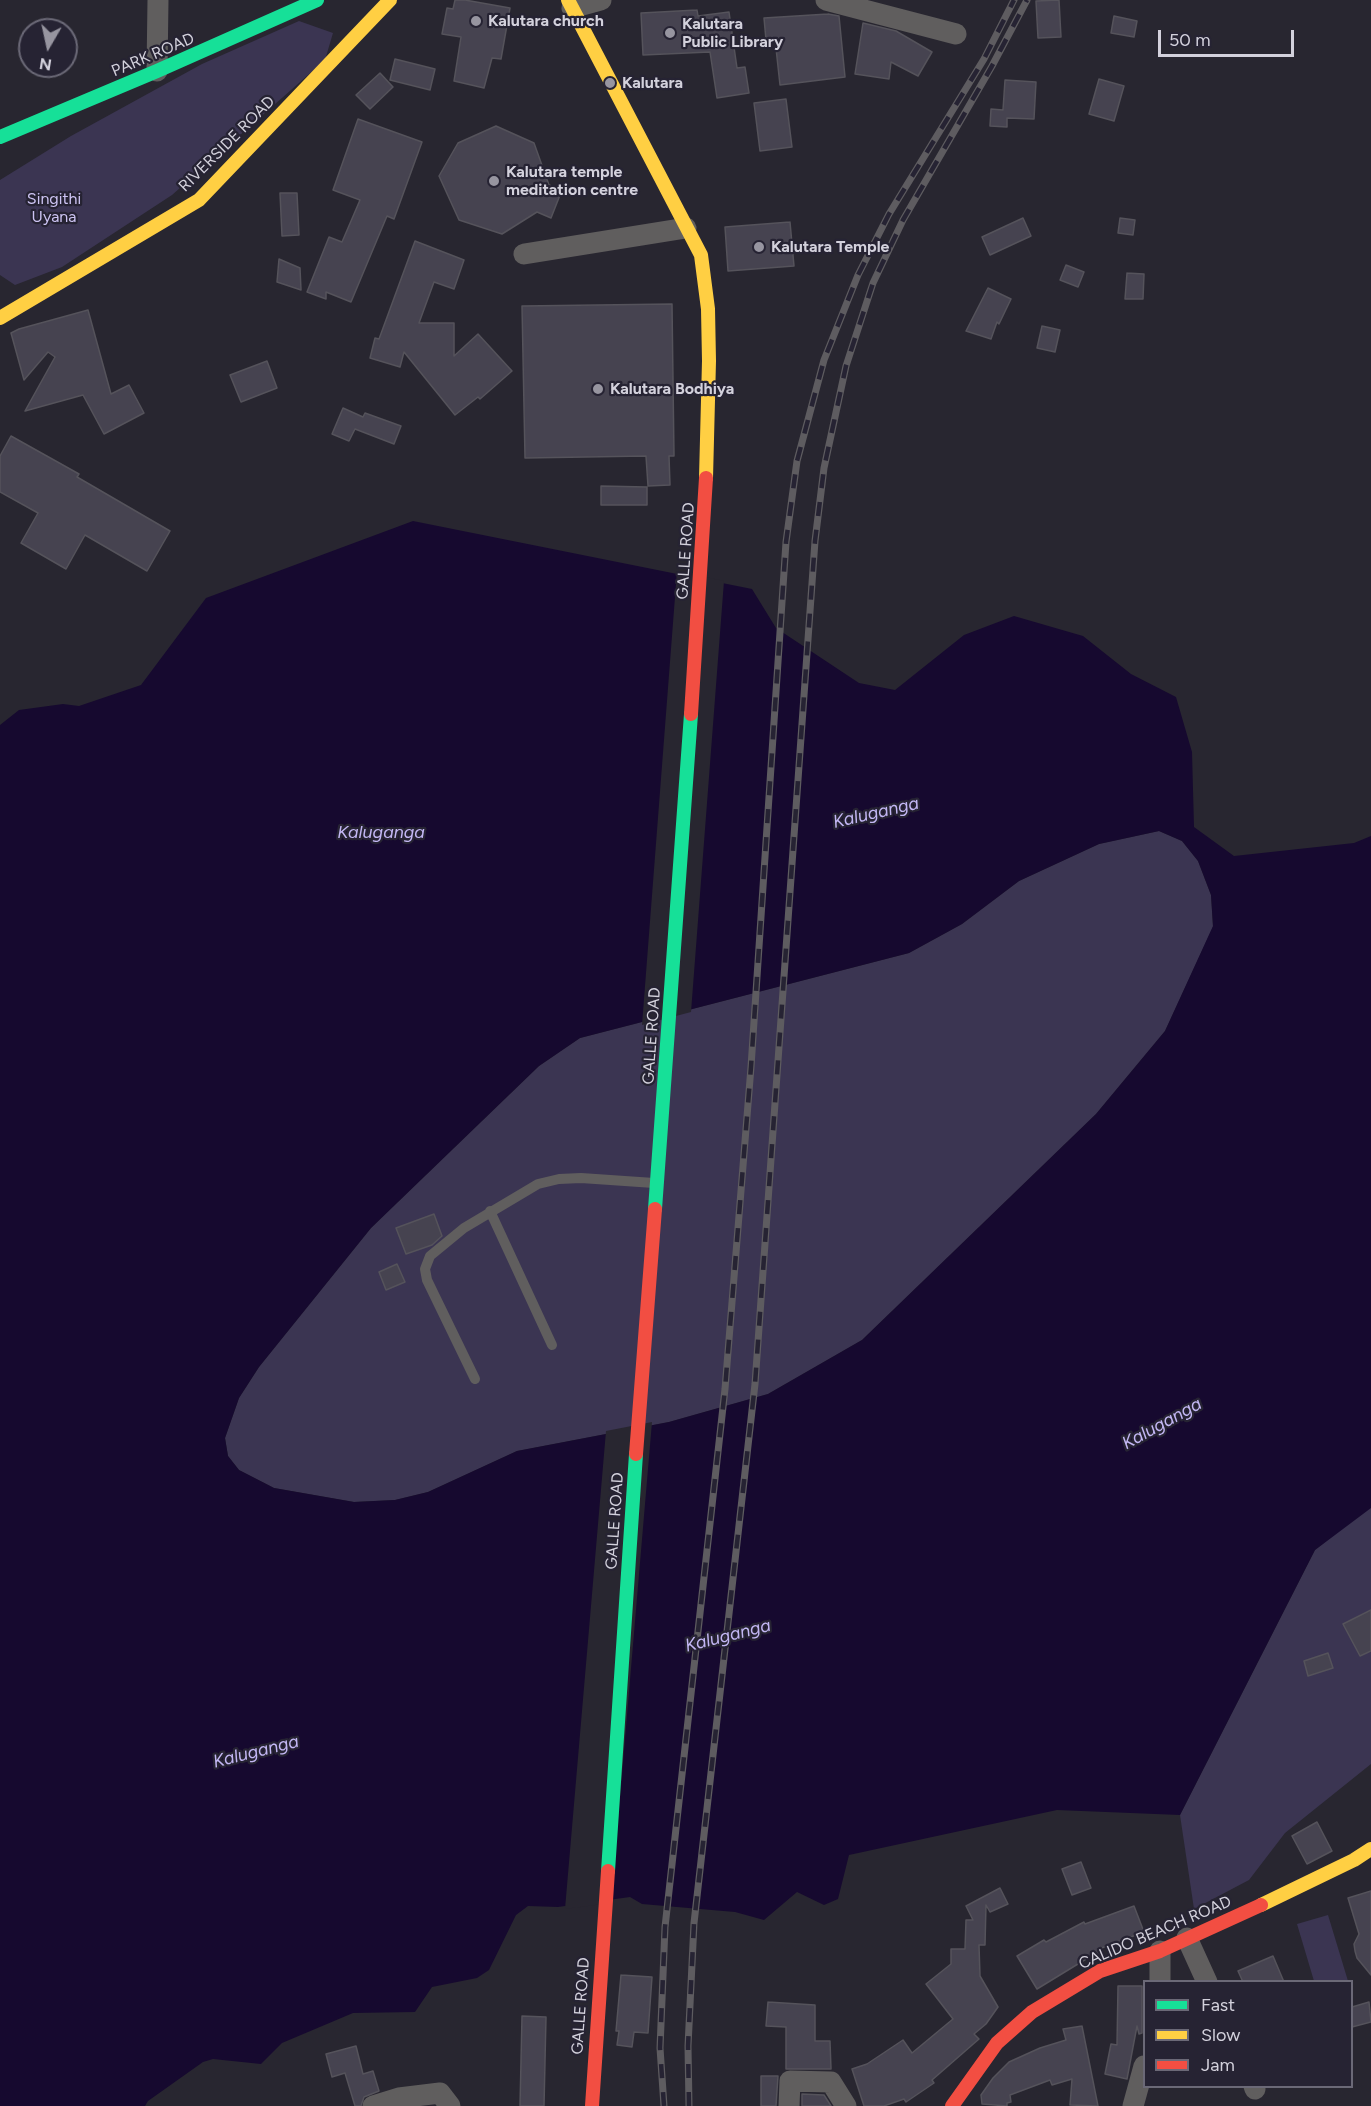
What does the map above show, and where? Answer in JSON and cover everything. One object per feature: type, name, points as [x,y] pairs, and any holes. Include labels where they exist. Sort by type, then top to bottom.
[{"type":"main road","name":"PARK ROAD","points":[[0,137],[158,71],[317,0]]},
{"type":"main road","name":"RIVERSIDE ROAD","points":[[6,315],[199,200],[390,0]]},
{"type":"main road","name":"GALLE ROAD","points":[[570,4],[701,255],[708,309],[709,361],[705,505],[668,1042],[640,1396],[592,2106]]},
{"type":"main road","points":[[0,299],[6,315]]},
{"type":"main road","name":"CALIDO BEACH ROAD","points":[[952,2106],[997,2043],[1032,2012],[1100,1971],[1160,1951],[1281,1896],[1354,1860],[1371,1849]]},
{"type":"street","points":[[158,0],[158,71]]},
{"type":"street","points":[[570,4],[601,0]]},
{"type":"street","points":[[826,0],[956,34]]},
{"type":"street","points":[[524,254],[686,228]]},
{"type":"street","points":[[1187,1938],[1206,1980]]},
{"type":"street","points":[[1160,1951],[1160,1980]]},
{"type":"street","points":[[1133,2106],[1143,2070]]},
{"type":"street","points":[[789,2106],[790,2081],[831,2082],[846,2106]]},
{"type":"street","points":[[373,2106],[399,2098],[440,2093],[450,2106]]},
{"type":"lane","points":[[475,1379],[427,1280],[425,1269],[430,1256],[464,1228],[538,1184],[559,1179],[657,1183]]},
{"type":"lane","points":[[490,1211],[552,1346]]},
{"type":"green space","name":"Singithi Uyana","points":[[299,21],[333,33],[325,60],[172,195],[62,267],[15,285],[0,275],[0,180],[71,136],[202,64]]},
{"type":"green space","points":[[1159,831],[1182,841],[1198,861],[1211,895],[1213,927],[1165,1031],[1096,1114],[862,1340],[768,1394],[669,1422],[517,1451],[428,1492],[395,1500],[354,1502],[274,1488],[239,1470],[228,1456],[225,1438],[239,1398],[259,1367],[371,1228],[539,1066],[580,1038],[909,953],[962,924],[1019,881],[1099,844]]},
{"type":"green space","points":[[1371,1505],[1371,1764],[1285,1833],[1249,1880],[1194,1909],[1180,1815],[1315,1550]]},
{"type":"green space","points":[[1328,1915],[1348,1980],[1314,1980],[1297,1924]]},
{"type":"water","name":"Kaluganga","points":[[413,521],[752,589],[776,628],[859,683],[895,690],[964,635],[1014,616],[1083,636],[1131,674],[1176,697],[1192,752],[1194,827],[1234,856],[1354,843],[1371,836],[1371,1508],[1315,1550],[1180,1815],[1057,1810],[849,1855],[838,1899],[824,1905],[797,1892],[764,1920],[735,1912],[642,1904],[630,1897],[558,1907],[528,1906],[516,1915],[489,1970],[477,1978],[432,1987],[415,2012],[353,2013],[282,2043],[261,2064],[213,2059],[203,2062],[148,2101],[145,2106],[0,2106],[0,725],[19,710],[63,704],[79,706],[141,685],[206,598]],"holes":[[[1159,831],[1182,841],[1198,861],[1211,895],[1213,926],[1165,1031],[1096,1114],[862,1340],[768,1394],[669,1422],[517,1451],[428,1492],[395,1500],[354,1502],[274,1488],[239,1470],[228,1456],[225,1438],[239,1398],[259,1367],[371,1228],[539,1066],[580,1038],[909,953],[962,924],[1019,881],[1099,844]]]},
{"type":"pier","points":[[677,571],[724,581],[691,1012],[642,1025]]},
{"type":"pier","points":[[652,1422],[611,1903],[565,1909],[606,1431]]},
{"type":"building","name":"Kalutara church","points":[[455,0],[510,8],[501,59],[492,58],[484,88],[454,81],[461,37],[442,34],[447,8],[453,9]]},
{"type":"building","points":[[1059,0],[1061,37],[1038,38],[1036,1]]},
{"type":"building","points":[[697,10],[698,16],[729,12],[737,68],[745,67],[749,93],[717,98],[710,52],[643,55],[641,13]]},
{"type":"building","points":[[828,14],[839,16],[845,77],[780,85],[775,39],[766,40],[764,18]]},
{"type":"building","points":[[1114,16],[1137,21],[1134,37],[1111,33]]},
{"type":"building","points":[[863,23],[896,31],[932,52],[918,76],[891,62],[889,79],[855,74]]},
{"type":"building","points":[[395,59],[435,69],[430,90],[390,80]]},
{"type":"building","points":[[380,73],[393,87],[370,109],[356,95]]},
{"type":"building","points":[[1099,79],[1124,86],[1114,121],[1089,114]]},
{"type":"building","points":[[1005,80],[1036,82],[1034,119],[1007,118],[1007,127],[990,126],[991,109],[1003,110]]},
{"type":"building","points":[[786,99],[792,147],[760,151],[754,103]]},
{"type":"building","points":[[358,119],[422,142],[394,219],[387,216],[351,302],[326,292],[326,299],[307,292],[329,237],[342,242],[360,200],[333,190]]},
{"type":"building","name":"Kalutara temple meditation centre","points":[[496,126],[534,143],[549,185],[562,190],[551,218],[537,212],[502,234],[459,220],[439,176],[458,143]]},
{"type":"building","points":[[280,193],[297,193],[299,235],[282,236]]},
{"type":"building","points":[[1023,218],[1031,236],[990,255],[982,237]]},
{"type":"building","points":[[1120,218],[1135,220],[1133,235],[1118,233]]},
{"type":"building","name":"Kalutara Temple","points":[[790,222],[794,266],[728,271],[725,227]]},
{"type":"building","points":[[415,241],[464,260],[454,289],[434,282],[419,323],[454,323],[454,356],[478,334],[512,371],[480,399],[478,397],[455,415],[404,352],[400,367],[370,358],[375,338],[379,339]]},
{"type":"building","points":[[279,259],[300,268],[301,290],[277,282]]},
{"type":"building","points":[[1066,265],[1084,272],[1078,287],[1060,280]]},
{"type":"building","points":[[1127,273],[1144,274],[1143,299],[1125,299]]},
{"type":"building","points":[[988,288],[1011,299],[999,324],[997,322],[991,339],[966,331]]},
{"type":"building","points":[[672,304],[674,456],[669,456],[670,485],[648,486],[646,456],[525,458],[522,306]]},
{"type":"building","points":[[88,310],[111,394],[129,385],[144,413],[104,434],[83,395],[25,411],[55,357],[48,352],[24,380],[11,333]]},
{"type":"building","points":[[1042,326],[1060,330],[1055,352],[1037,348]]},
{"type":"building","points":[[267,361],[277,388],[241,402],[230,375]]},
{"type":"building","points":[[343,408],[363,417],[365,413],[401,426],[394,444],[355,429],[349,441],[332,434]]},
{"type":"building","points":[[11,436],[79,474],[77,477],[170,531],[147,571],[85,535],[66,569],[21,543],[38,513],[0,492],[0,456]]},
{"type":"building","points":[[601,486],[647,487],[647,505],[601,505]]},
{"type":"building","points":[[434,1214],[442,1236],[432,1245],[406,1254],[396,1228]]},
{"type":"building","points":[[397,1264],[405,1282],[386,1290],[379,1272]]},
{"type":"building","points":[[1371,1610],[1371,1651],[1360,1656],[1343,1624]]},
{"type":"building","points":[[1328,1653],[1333,1668],[1308,1676],[1304,1661]]},
{"type":"building","points":[[1317,1822],[1332,1851],[1307,1864],[1292,1836]]},
{"type":"building","points":[[1081,1862],[1091,1888],[1072,1895],[1062,1869]]},
{"type":"building","points":[[1000,1888],[1008,1904],[990,1912],[986,1905],[985,1945],[979,1945],[980,1976],[998,2007],[986,2024],[974,2034],[979,2039],[932,2080],[934,2083],[906,2102],[904,2099],[884,2106],[864,2106],[852,2069],[867,2064],[903,2040],[912,2053],[953,2019],[926,1984],[951,1964],[951,1949],[965,1949],[966,1920],[973,1920],[966,1906]]},
{"type":"building","points":[[1371,1891],[1371,1975],[1357,1958],[1354,1944],[1359,1934],[1348,1898]]},
{"type":"building","points":[[1134,1906],[1144,1932],[1099,1949],[1101,1953],[1091,1956],[1037,1989],[1017,1956],[1044,1940],[1046,1942],[1084,1922],[1085,1924]]},
{"type":"building","points":[[1273,1956],[1283,1980],[1242,1980],[1238,1971]]},
{"type":"building","points":[[621,1975],[652,1977],[648,2033],[634,2032],[632,2047],[617,2045]]},
{"type":"building","points":[[1118,1986],[1142,1986],[1142,2033],[1139,2034],[1137,2026],[1127,2079],[1105,2074],[1111,2044],[1117,2045]]},
{"type":"building","points":[[768,2002],[815,2005],[815,2041],[830,2041],[831,2069],[786,2069],[786,2027],[766,2026]]},
{"type":"building","points":[[1369,2002],[1371,2022],[1353,2027],[1353,2007]]},
{"type":"building","points":[[522,2016],[546,2017],[544,2106],[520,2106]]},
{"type":"building","points":[[1082,2026],[1098,2106],[1070,2105],[1072,2079],[1052,2085],[1050,2080],[1010,2095],[1011,2102],[1007,2103],[1007,2106],[982,2104],[981,2095],[993,2078],[1009,2062],[1040,2048],[1066,2040],[1063,2029]]},
{"type":"building","points":[[356,2046],[363,2074],[373,2071],[379,2091],[364,2097],[361,2106],[355,2106],[345,2073],[332,2077],[326,2054]]},
{"type":"building","points":[[761,2076],[778,2076],[776,2106],[761,2106]]},
{"type":"building","points":[[802,2094],[824,2095],[831,2106],[802,2106]]},
{"type":"railway","points":[[664,2106],[660,2048],[665,1927],[725,1389],[751,1067],[786,542],[797,461],[824,360],[858,275],[889,214],[984,59],[1014,0]]},
{"type":"railway","points":[[689,2106],[688,2046],[694,1923],[755,1384],[815,541],[824,468],[846,366],[873,283],[903,220],[992,66],[1027,0]]},
{"type":"traffic: fast","points":[[0,137],[317,0]]},
{"type":"traffic: fast","points":[[655,1209],[691,714]]},
{"type":"traffic: fast","points":[[608,1871],[636,1454]]},
{"type":"traffic: slow","points":[[0,318],[199,200],[390,0]]},
{"type":"traffic: slow","points":[[568,0],[701,255],[708,309],[706,478]]},
{"type":"traffic: slow","points":[[1261,1905],[1354,1860],[1371,1849]]},
{"type":"traffic: jam","points":[[691,714],[706,478]]},
{"type":"traffic: jam","points":[[636,1454],[655,1209]]},
{"type":"traffic: jam","points":[[592,2106],[608,1871]]},
{"type":"traffic: jam","points":[[952,2106],[997,2043],[1032,2012],[1100,1971],[1160,1951],[1261,1905]]},
{"type":"place","name":"Kalutara church","points":[[476,21]]},
{"type":"place","name":"Kalutara Public Library","points":[[670,33]]},
{"type":"place","name":"Kalutara","points":[[610,83]]},
{"type":"place","name":"Kalutara temple meditation centre","points":[[494,181]]},
{"type":"place","name":"Kalutara Temple","points":[[759,247]]},
{"type":"place","name":"Kalutara Bodhiya","points":[[598,389]]}]
